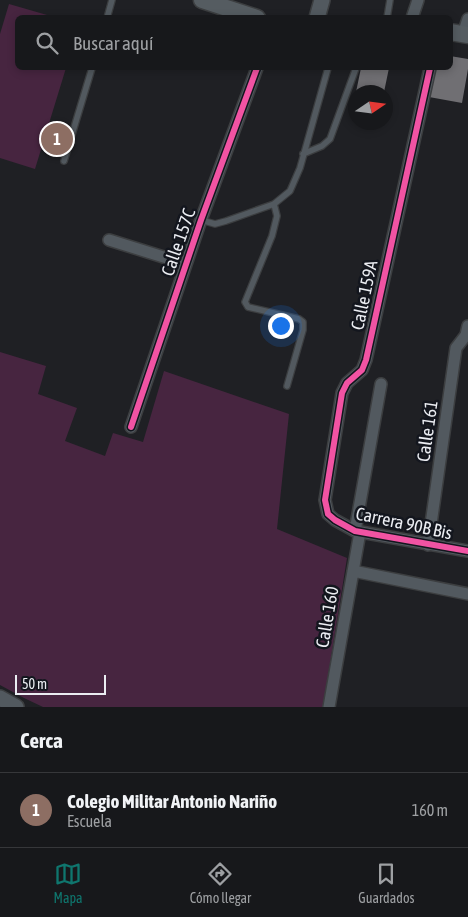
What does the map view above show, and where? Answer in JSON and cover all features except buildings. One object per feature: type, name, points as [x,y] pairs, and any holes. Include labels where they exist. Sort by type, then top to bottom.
[{"type":"main road","points":[[202,0],[248,15]]},
{"type":"street","points":[[318,15],[322,0]]},
{"type":"street","points":[[413,15],[418,0]]},
{"type":"street","name":"Calle 157C","points":[[131,427],[201,220],[256,70]]},
{"type":"street","name":"Calle 159A","points":[[335,520],[328,514],[325,500],[342,393],[347,383],[362,370],[366,360],[430,70]]},
{"type":"street","points":[[109,240],[186,264]]},
{"type":"street","name":"Calle 161","points":[[428,545],[456,348],[466,335],[468,326]]},
{"type":"street","name":"Calle 160","points":[[329,707],[353,571],[381,384]]},
{"type":"street","name":"Carrera 90B Bis","points":[[335,520],[358,532],[468,551]]},
{"type":"street","points":[[353,571],[468,594]]},
{"type":"street","points":[[0,698],[16,707]]},
{"type":"lane","points":[[108,15],[112,0]]},
{"type":"lane","points":[[388,15],[390,0]]},
{"type":"lane","points":[[64,161],[91,70]]},
{"type":"lane","points":[[201,220],[215,224],[274,204],[290,191],[300,168],[327,70]]},
{"type":"lane","points":[[303,154],[322,146],[330,140],[355,70]]},
{"type":"lane","points":[[274,204],[277,216],[272,236],[245,302],[248,307],[299,318],[303,322],[303,330],[287,386]]},
{"type":"shaded area","points":[[9,4],[47,15],[15,15],[15,70],[65,70],[35,169],[0,158],[0,34]]},
{"type":"shaded area","points":[[0,352],[46,366],[38,394],[77,408],[65,441],[105,456],[113,433],[143,442],[164,371],[289,414],[277,529],[347,558],[323,707],[43,707],[0,685]]},
{"type":"cycle path","points":[[131,427],[201,220],[256,70]]},
{"type":"cycle path","points":[[430,70],[366,360],[362,370],[347,383],[342,393],[325,500],[328,514],[355,531],[468,551]]},
{"type":"place","name":"Colegio Militar Antonio Nariño","points":[[57,139]]}]
